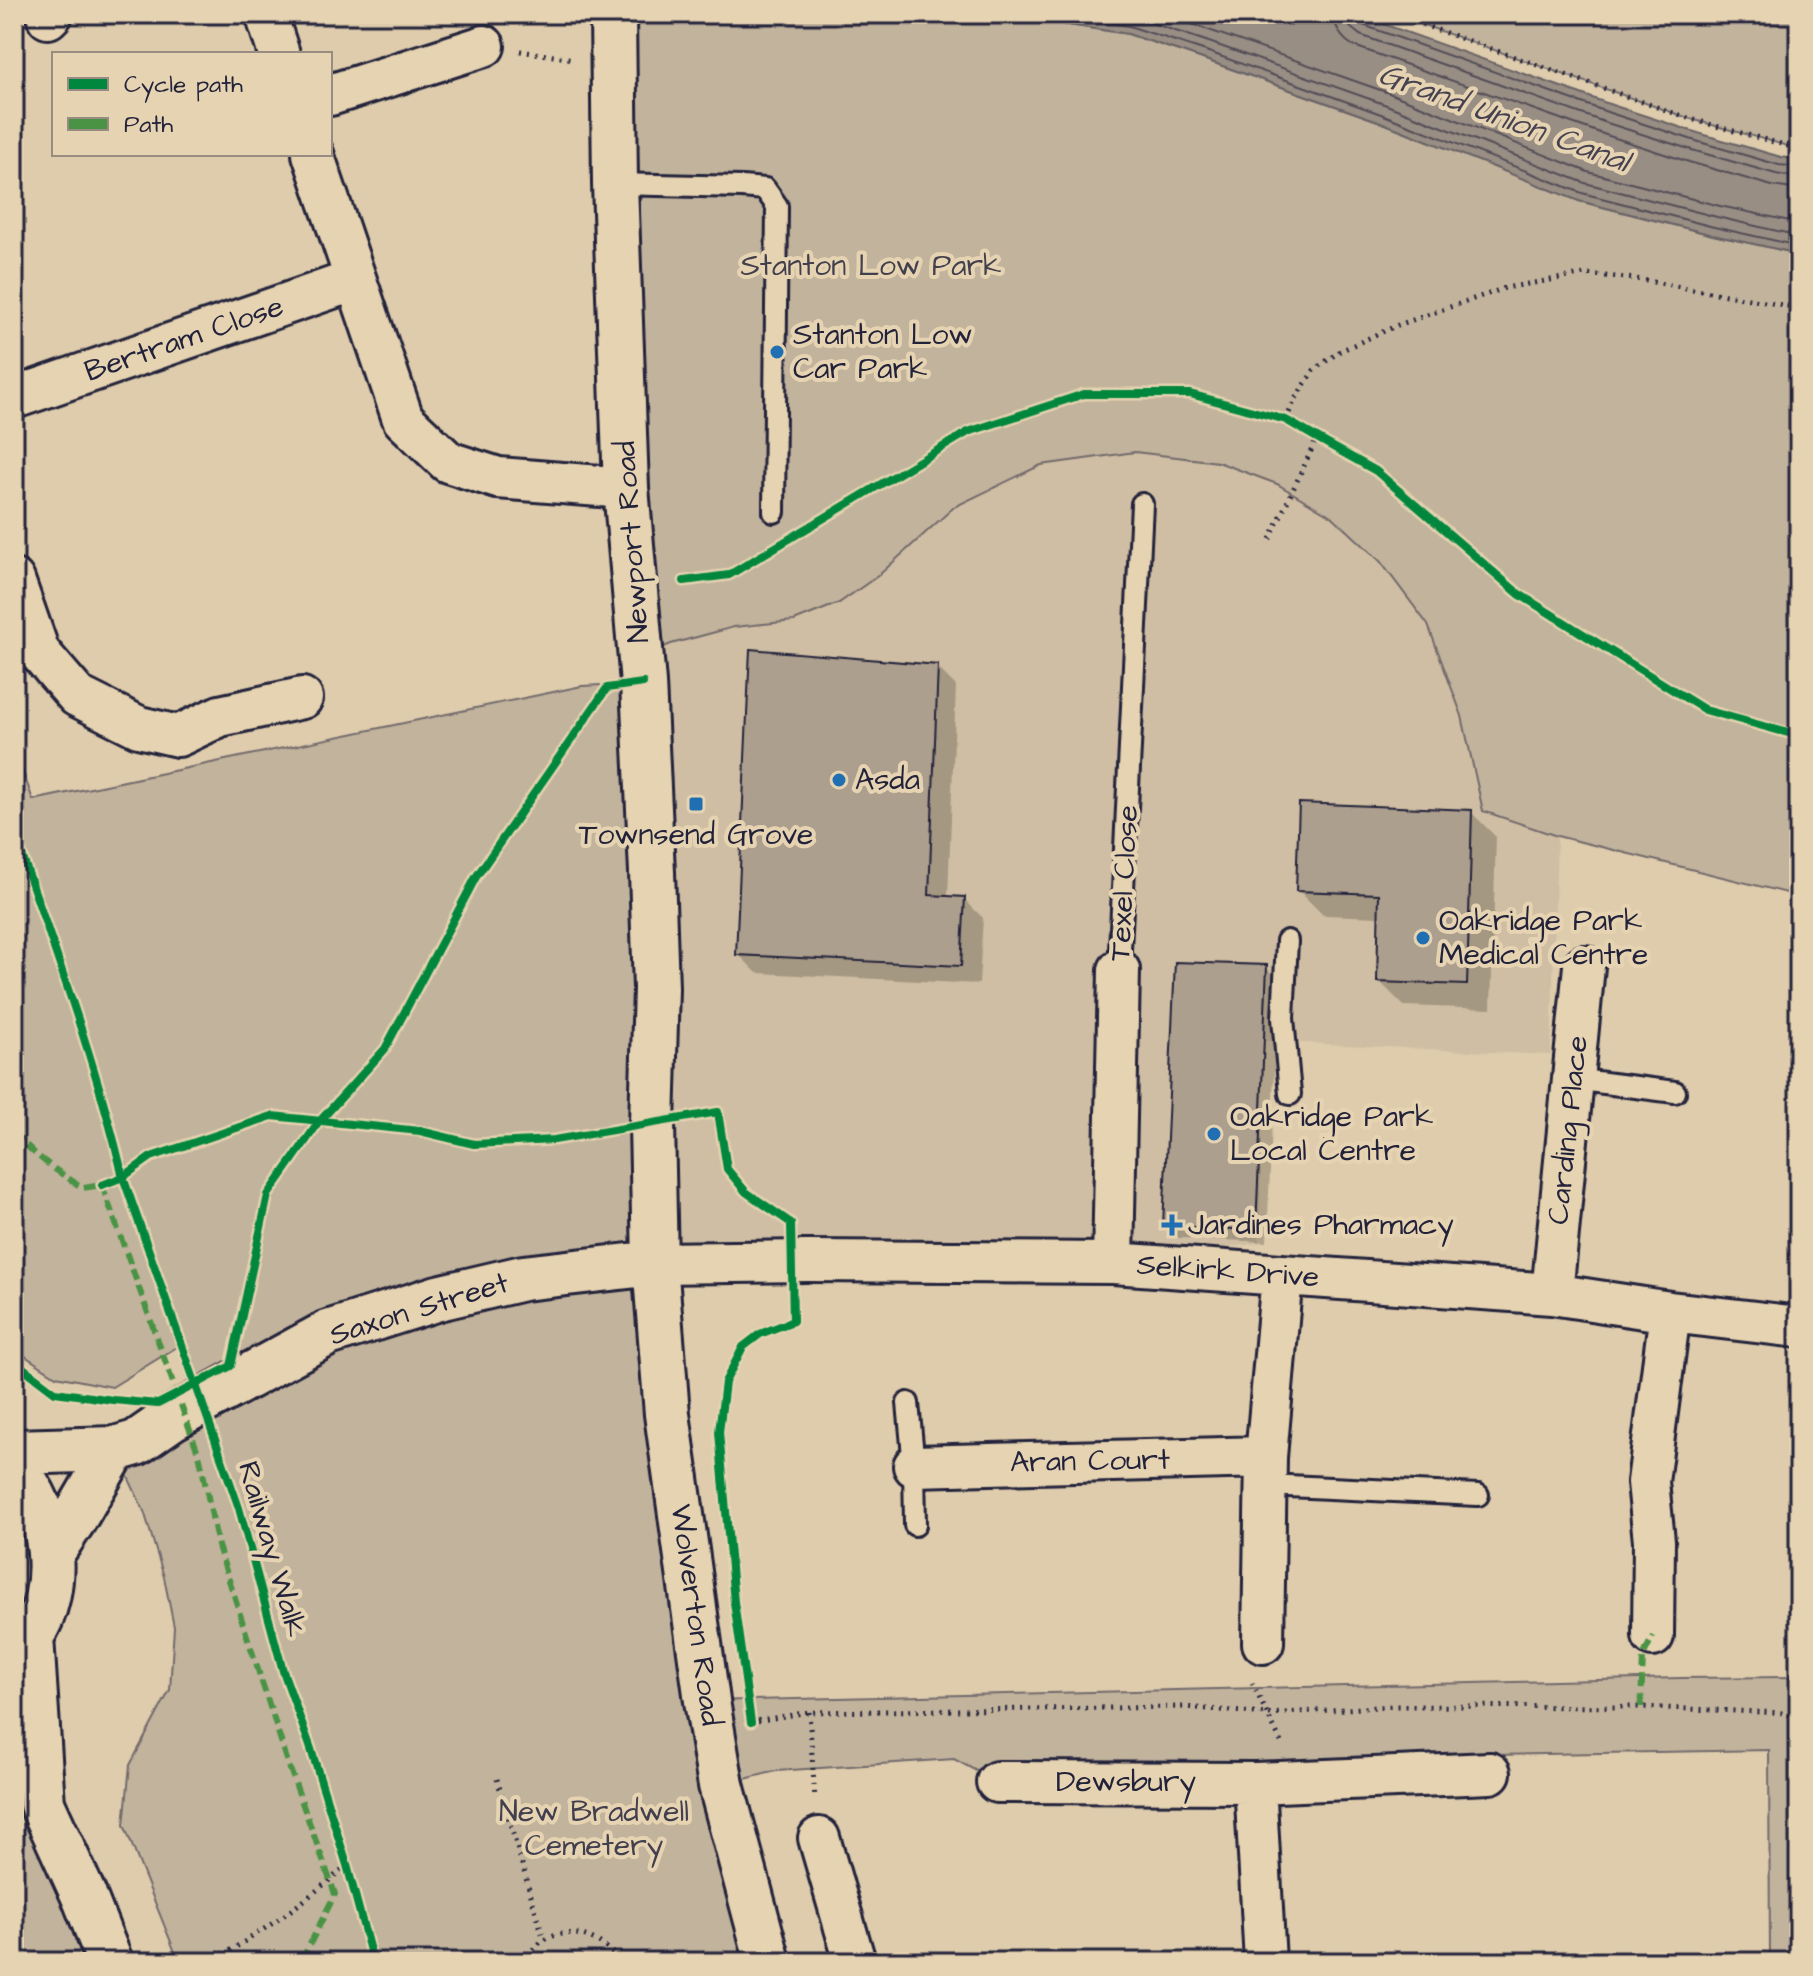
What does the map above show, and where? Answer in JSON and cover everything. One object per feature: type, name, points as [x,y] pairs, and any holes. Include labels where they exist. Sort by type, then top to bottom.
[{"type":"street","points":[[266,14],[278,52]]},
{"type":"street","name":"Newport Road","points":[[613,14],[615,184],[626,488],[643,683],[653,887],[656,988],[652,1124],[655,1263]]},
{"type":"street","points":[[332,94],[484,46]]},
{"type":"street","points":[[314,156],[403,419],[448,462],[498,478],[626,488]]},
{"type":"street","name":"Bertram Close","points":[[14,398],[355,280]]},
{"type":"street","points":[[14,580],[39,652],[77,696],[139,727],[178,736],[220,716],[302,698]]},
{"type":"street","name":"Carding Place","points":[[1552,1294],[1584,966]]},
{"type":"street","name":"Texel Close","points":[[1113,1263],[1119,970]]},
{"type":"street","name":"Selkirk Drive","points":[[655,1263],[1113,1263],[1552,1294],[1799,1327]]},
{"type":"street","name":"Saxon Street","points":[[14,1452],[115,1449],[136,1443],[172,1418],[328,1333],[438,1298],[523,1278],[655,1263]]},
{"type":"street","name":"Wolverton Road","points":[[655,1263],[667,1414],[707,1701],[737,1719],[721,1785],[768,1962]]},
{"type":"street","points":[[1263,1643],[1266,1471],[1282,1275]]},
{"type":"street","points":[[1653,1636],[1654,1541],[1648,1482],[1670,1312]]},
{"type":"street","points":[[51,1554],[115,1449]]},
{"type":"street","name":"Aran Court","points":[[914,1466],[1266,1471]]},
{"type":"street","points":[[14,1468],[25,1480],[43,1516],[51,1554],[50,1582],[43,1611],[23,1647],[28,1793],[84,1896],[110,1962]]},
{"type":"street","name":"Dewsbury","points":[[997,1782],[1255,1783],[1490,1773]]},
{"type":"street","points":[[1255,1783],[1265,1962]]},
{"type":"street","points":[[819,1838],[855,1962]]},
{"type":"lane","points":[[615,184],[765,189],[777,206],[774,512]]},
{"type":"lane","name":"Texel Close","points":[[1119,970],[1142,504]]},
{"type":"lane","points":[[1287,941],[1283,1018],[1290,1094]]},
{"type":"lane","points":[[1573,1079],[1675,1092]]},
{"type":"lane","points":[[908,1403],[915,1525]]},
{"type":"lane","points":[[1266,1471],[1478,1495]]},
{"type":"path","points":[[1392,14],[1691,119],[1799,149]]},
{"type":"path","points":[[484,46],[614,65]]},
{"type":"path","points":[[1286,420],[1295,399],[1314,370],[1340,351],[1398,325],[1505,288],[1585,274],[1636,279],[1799,308]]},
{"type":"path","points":[[1272,417],[1297,426]]},
{"type":"path","points":[[1307,432],[1329,444]]},
{"type":"path","points":[[1270,539],[1317,438]]},
{"type":"path","points":[[1263,1643],[1244,1664],[1302,1782]]},
{"type":"path","points":[[737,1719],[809,1712],[1184,1707],[1267,1714],[1394,1706],[1626,1707],[1785,1713],[1799,1719]]},
{"type":"path","points":[[809,1712],[819,1838]]},
{"type":"path","points":[[497,1779],[544,1940]]},
{"type":"path","points":[[342,1850],[351,1879]]},
{"type":"path","points":[[209,1962],[244,1943],[347,1865]]},
{"type":"path","points":[[523,1962],[529,1952],[544,1940],[561,1934],[579,1933],[611,1949],[620,1962]]},
{"type":"shaded area","name":"Oakridge Park Local Centre","points":[[1135,452],[1218,462],[1277,484],[1333,517],[1380,561],[1428,625],[1462,716],[1483,811],[1557,836],[1551,1055],[1264,1041],[1259,1243],[1113,1263],[655,1263],[640,657],[671,644],[734,627],[794,621],[879,575],[954,507],[1041,465]]},
{"type":"green space","name":"Stanton Low Park","points":[[613,14],[1005,14],[1128,34],[1378,121],[1579,201],[1799,254],[1799,896],[1557,836],[1483,811],[1462,716],[1428,625],[1380,561],[1333,517],[1277,484],[1218,462],[1135,452],[1041,465],[954,507],[879,575],[839,603],[794,621],[734,627],[671,644],[640,657]]},
{"type":"green space","points":[[1392,14],[1799,14],[1799,149],[1691,119]]},
{"type":"green space","name":"New Bradwell Cemetery","points":[[643,683],[654,952],[707,1701],[1799,1677],[1799,1962],[1770,1962],[1769,1750],[1493,1755],[997,1782],[954,1759],[776,1771],[722,1785],[768,1962],[380,1962],[353,1883],[373,1962],[179,1962],[124,1825],[130,1765],[170,1690],[174,1627],[164,1577],[144,1511],[115,1449],[203,1406],[161,1286],[180,1345],[112,1387],[56,1376],[14,1349],[14,1241],[19,1238],[14,1226],[14,747],[33,800],[582,686]]},
{"type":"green space","points":[[14,1783],[42,1804],[110,1962],[14,1962]]},
{"type":"water","name":"Grand Union Canal","points":[[1005,14],[1355,14],[1612,105],[1698,133],[1799,160],[1799,254],[1579,201],[1378,121],[1128,34]]},
{"type":"building","name":"Asda","points":[[750,649],[938,665],[929,895],[965,897],[961,966],[736,955]]},
{"type":"building","name":"Oakridge Park Medical Centre","points":[[1299,803],[1472,810],[1467,985],[1377,982],[1379,894],[1296,891]]},
{"type":"building","name":"Oakridge Park Local Centre","points":[[1175,962],[1267,965],[1256,1230],[1163,1226]]},
{"type":"marked path","points":[[14,1132],[38,1156],[83,1188],[102,1185],[200,1458],[218,1546],[290,1769],[335,1894],[301,1962]]},
{"type":"marked path","points":[[1641,1707],[1643,1656],[1653,1636]]},
{"type":"cycle path","points":[[684,581],[729,575],[968,432],[1084,394],[1190,394],[1286,420],[1376,471],[1519,594],[1705,710],[1799,736]]},
{"type":"cycle path","points":[[14,1361],[55,1392],[158,1404],[231,1366],[268,1195],[319,1122],[385,1049],[476,877],[607,688],[643,683]]},
{"type":"cycle path","name":"Railway Walk","points":[[14,832],[86,1046],[123,1177],[239,1508],[283,1671],[347,1865],[373,1962]]},
{"type":"cycle path","points":[[102,1185],[123,1177],[151,1157],[272,1116],[420,1131],[474,1144],[554,1140],[718,1112],[727,1169],[746,1192],[791,1223],[793,1321],[760,1334],[743,1347],[725,1382],[719,1432],[734,1602],[751,1722]]},
{"type":"place","name":"Stanton Low Car Park","points":[[777,352]]},
{"type":"place","name":"Asda","points":[[839,780]]},
{"type":"place","name":"Townsend Grove","points":[[696,804]]},
{"type":"place","name":"Oakridge Park Medical Centre","points":[[1423,938]]},
{"type":"place","name":"Oakridge Park Local Centre","points":[[1214,1134]]},
{"type":"place","name":"Jardines Pharmacy","points":[[1172,1225]]}]
